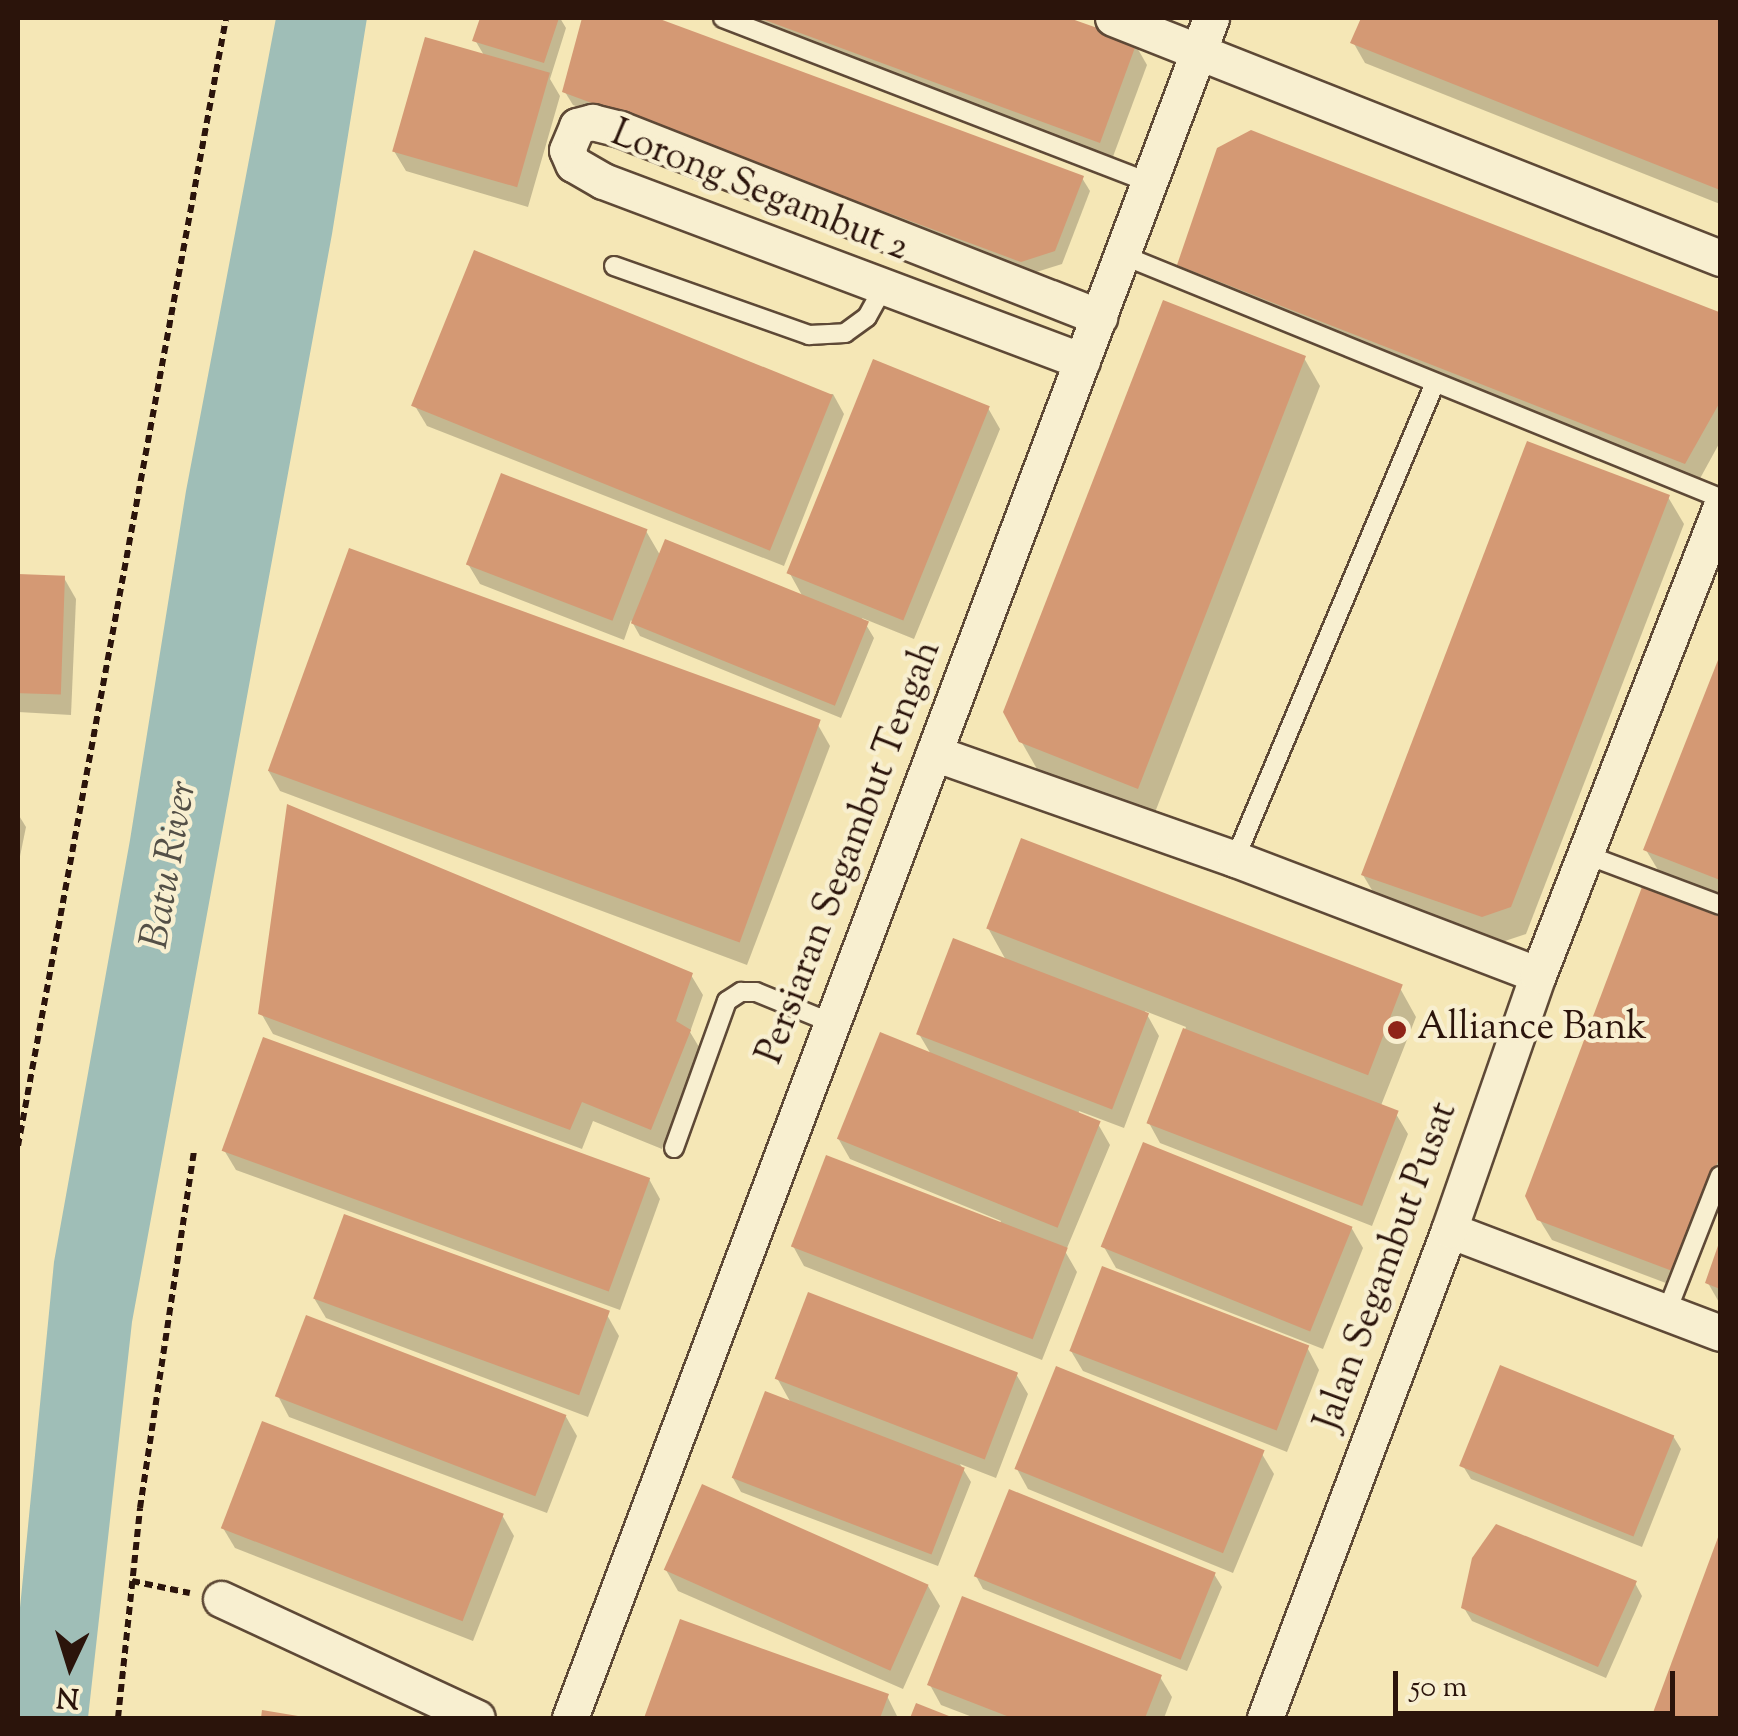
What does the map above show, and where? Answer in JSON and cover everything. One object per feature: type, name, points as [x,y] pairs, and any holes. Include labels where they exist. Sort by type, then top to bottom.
[{"type":"street","points":[[1113,18],[1720,258]]},
{"type":"street","name":"Persiaran Segambut Tengah","points":[[570,1718],[1212,18]]},
{"type":"street","name":"Lorong Segambut 2","points":[[1082,361],[603,181],[574,164],[567,150],[577,126],[592,122],[620,129],[1099,317]]},
{"type":"street","name":"Jalan Segambut Pusat","points":[[1265,1718],[1448,1230],[1538,976],[1720,509]]},
{"type":"street","points":[[934,753],[1236,860],[1538,976]]},
{"type":"street","points":[[1448,1230],[1720,1333]]},
{"type":"street","points":[[221,1599],[477,1718]]},
{"type":"lane","points":[[723,18],[1149,182]]},
{"type":"lane","points":[[1122,255],[1720,498]]},
{"type":"lane","points":[[614,266],[809,335],[845,333],[867,318],[883,288]]},
{"type":"lane","points":[[1236,860],[1435,383]]},
{"type":"lane","points":[[1587,854],[1720,905]]},
{"type":"lane","points":[[674,1148],[727,1001],[741,992],[756,992],[832,1023]]},
{"type":"lane","points":[[1667,1310],[1720,1176]]},
{"type":"path","points":[[18,1146],[226,18]]},
{"type":"path","points":[[118,1718],[132,1581],[194,1149]]},
{"type":"path","points":[[132,1581],[221,1599]]},
{"type":"water","name":"Batu River","points":[[276,18],[367,18],[332,234],[132,1322],[88,1718],[18,1718],[18,1628],[54,1262],[130,840],[186,491]]},
{"type":"building","points":[[480,18],[559,18],[544,63],[472,41]]},
{"type":"building","points":[[582,18],[657,18],[1084,176],[1055,251],[1021,262],[562,92]]},
{"type":"building","points":[[759,18],[1069,18],[1137,42],[1100,143]]},
{"type":"building","points":[[1361,18],[1720,18],[1720,190],[1350,43]]},
{"type":"building","points":[[425,37],[550,73],[517,187],[392,151]]},
{"type":"building","points":[[1251,130],[1719,312],[1720,402],[1685,464],[1177,265],[1217,148]]},
{"type":"building","points":[[474,250],[833,395],[770,551],[411,406]]},
{"type":"building","points":[[1163,300],[1306,356],[1138,789],[1019,742],[1003,712]]},
{"type":"building","points":[[873,359],[990,406],[903,620],[786,573]]},
{"type":"building","points":[[1527,441],[1670,495],[1511,907],[1482,917],[1361,875]]},
{"type":"building","points":[[501,473],[648,529],[612,621],[466,564]]},
{"type":"building","points":[[665,539],[869,621],[835,706],[631,623]]},
{"type":"building","points":[[349,548],[821,720],[740,942],[268,771]]},
{"type":"building","points":[[18,574],[65,576],[61,695],[18,693]]},
{"type":"building","points":[[1720,655],[1720,880],[1643,850]]},
{"type":"building","points":[[287,804],[693,973],[676,1021],[691,1030],[651,1130],[582,1102],[570,1130],[258,1014]]},
{"type":"building","points":[[1021,838],[1403,985],[1368,1075],[986,929]]},
{"type":"building","points":[[1642,887],[1720,917],[1720,1156],[1675,1272],[1537,1220],[1525,1196]]},
{"type":"building","points":[[953,938],[1149,1013],[1112,1109],[916,1034]]},
{"type":"building","points":[[1183,1028],[1399,1111],[1362,1206],[1146,1123]]},
{"type":"building","points":[[880,1032],[1101,1121],[1058,1228],[837,1139]]},
{"type":"building","points":[[263,1037],[650,1178],[609,1292],[222,1151]]},
{"type":"building","points":[[1143,1142],[1353,1227],[1310,1331],[1101,1247]]},
{"type":"building","points":[[826,1155],[1068,1248],[1033,1339],[791,1246]]},
{"type":"building","points":[[344,1214],[610,1311],[579,1395],[313,1299]]},
{"type":"building","points":[[1720,1240],[1720,1289],[1705,1283]]},
{"type":"building","points":[[1102,1266],[1309,1346],[1277,1431],[1069,1351]]},
{"type":"building","points":[[808,1292],[1018,1373],[985,1459],[775,1379]]},
{"type":"building","points":[[306,1315],[566,1415],[535,1496],[275,1396]]},
{"type":"building","points":[[1500,1365],[1674,1435],[1633,1536],[1459,1466]]},
{"type":"building","points":[[1056,1366],[1265,1450],[1223,1553],[1014,1469]]},
{"type":"building","points":[[765,1391],[965,1468],[931,1555],[732,1478]]},
{"type":"building","points":[[262,1421],[504,1514],[463,1621],[221,1528]]},
{"type":"building","points":[[702,1484],[929,1585],[890,1671],[664,1570]]},
{"type":"building","points":[[1009,1489],[1216,1573],[1181,1660],[974,1576]]},
{"type":"building","points":[[1496,1524],[1637,1581],[1598,1667],[1461,1608],[1472,1558]]},
{"type":"building","points":[[1720,1532],[1720,1718],[1651,1718]]},
{"type":"building","points":[[962,1596],[1162,1675],[1145,1718],[1012,1718],[927,1685]]},
{"type":"building","points":[[680,1619],[889,1694],[880,1718],[644,1718]]},
{"type":"building","points":[[916,1703],[954,1718],[910,1718]]},
{"type":"building","points":[[262,1710],[298,1716],[261,1718]]},
{"type":"place","name":"Alliance Bank","points":[[1397,1030]]}]
